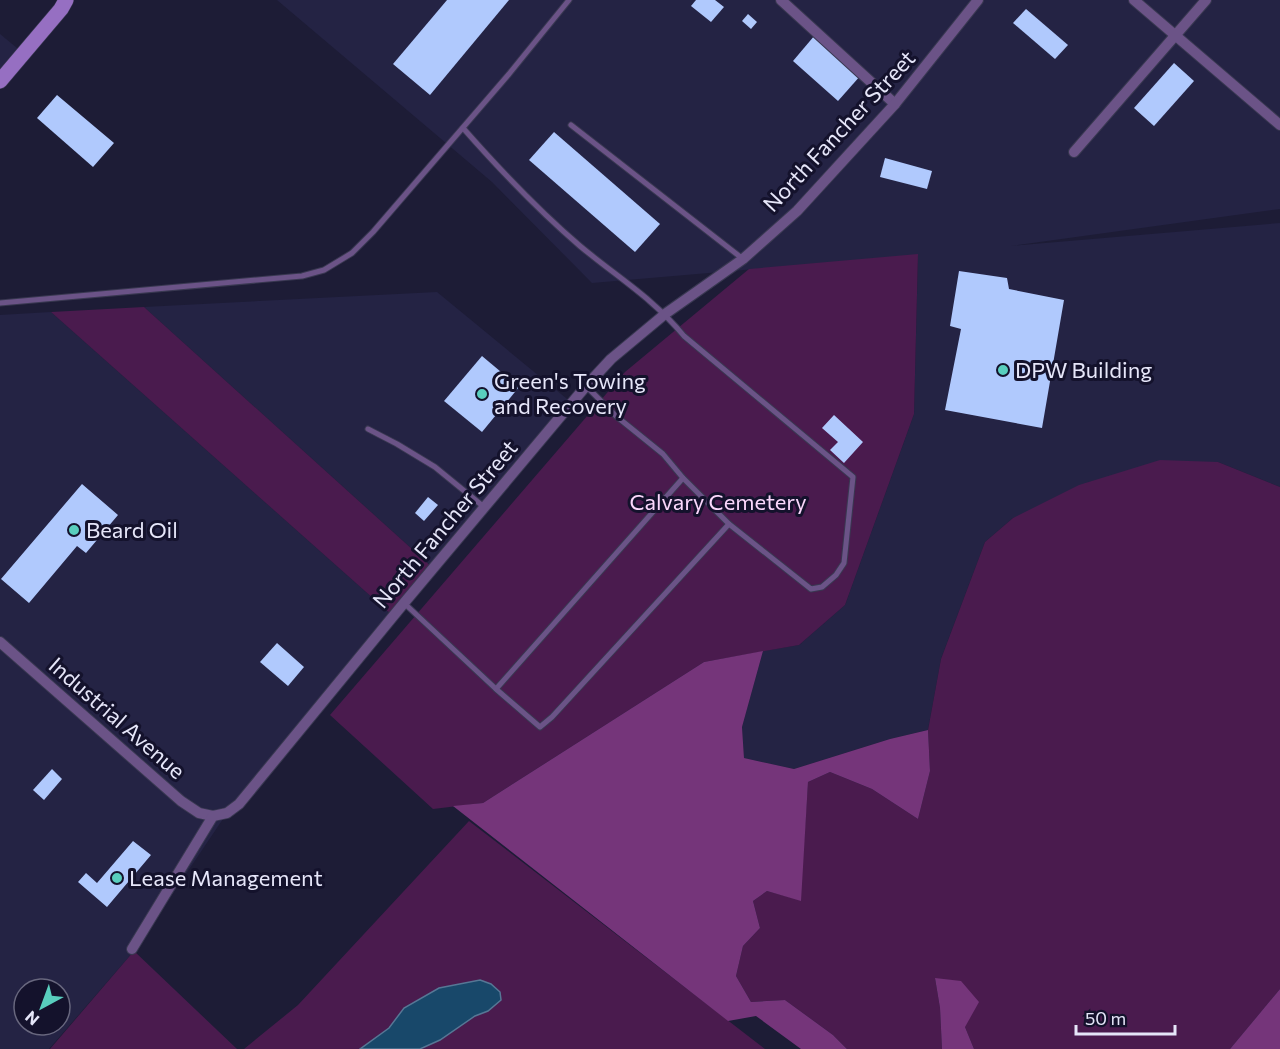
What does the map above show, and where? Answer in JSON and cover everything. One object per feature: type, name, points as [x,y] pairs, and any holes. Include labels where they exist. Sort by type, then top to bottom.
[{"type":"main road","points":[[0,81],[66,3]]},
{"type":"street","points":[[781,0],[896,104]]},
{"type":"street","name":"North Fancher Street","points":[[213,816],[227,813],[239,804],[484,507],[611,359],[665,314],[743,259],[797,211],[896,104],[978,0]]},
{"type":"street","points":[[1134,0],[1280,125]]},
{"type":"street","points":[[1074,152],[1206,0]]},
{"type":"street","name":"Industrial Avenue","points":[[0,642],[181,801],[199,813],[213,816]]},
{"type":"street","points":[[132,949],[213,816]]},
{"type":"lane","points":[[0,303],[245,283],[302,276],[324,270],[352,253],[373,232],[569,0]]},
{"type":"lane","points":[[571,125],[743,259]]},
{"type":"lane","points":[[463,128],[506,177],[580,246],[639,291],[665,314],[684,336],[853,477],[844,563],[836,575],[822,587],[811,588],[729,524],[683,478],[663,454],[616,416],[586,386]]},
{"type":"lane","points":[[368,429],[435,467],[484,507]]},
{"type":"lane","points":[[496,689],[683,478]]},
{"type":"lane","points":[[404,603],[540,727],[635,628],[729,524]]},
{"type":"shaded area","points":[[277,0],[1280,0],[1280,209],[1010,246],[1280,223],[1280,487],[1218,462],[1013,518],[985,542],[941,659],[928,730],[890,739],[794,769],[744,758],[742,727],[763,651],[799,645],[845,605],[914,414],[918,255],[592,283],[492,182]]},
{"type":"shaded area","points":[[0,34],[23,53],[0,79]]},
{"type":"shaded area","points":[[437,292],[572,403],[433,568],[144,307]]},
{"type":"shaded area","points":[[51,312],[393,616],[227,813],[134,951],[72,1022],[72,977],[12,977],[12,1037],[59,1037],[49,1049],[0,1049],[0,315]]},
{"type":"shaded area","points":[[763,651],[742,727],[744,758],[794,769],[890,739],[928,730],[930,771],[918,819],[872,789],[830,772],[808,782],[801,901],[767,891],[753,901],[760,928],[743,946],[736,976],[751,1002],[785,1000],[833,1035],[847,1049],[801,1049],[756,1016],[728,1021],[453,806],[483,803],[704,662]]},
{"type":"shaded area","points":[[935,978],[961,981],[979,1002],[965,1027],[974,1049],[942,1049],[940,1008]]},
{"type":"shaded area","points":[[1280,989],[1280,1049],[1230,1049]]},
{"type":"green space","name":"Calvary Cemetery","points":[[918,254],[914,414],[845,605],[799,645],[704,662],[483,803],[433,809],[330,715],[625,372],[749,269]]},
{"type":"green space","points":[[144,307],[433,568],[393,616],[51,312]]},
{"type":"green space","points":[[1160,460],[1218,462],[1280,487],[1280,989],[1230,1049],[974,1049],[965,1027],[935,978],[940,1008],[942,1049],[847,1049],[833,1035],[785,1000],[751,1002],[736,976],[743,946],[760,928],[753,901],[767,891],[800,900],[808,782],[830,772],[872,789],[918,819],[930,771],[928,730],[941,659],[985,542],[1013,518],[1079,485]]},
{"type":"green space","points":[[469,821],[765,1049],[244,1049],[298,1005]]},
{"type":"green space","points":[[134,951],[237,1049],[50,1049],[60,1037],[72,1037],[72,1023]]},
{"type":"water","points":[[480,980],[491,984],[500,992],[501,1000],[488,1011],[475,1016],[440,1040],[420,1049],[360,1049],[389,1028],[404,1008],[439,988]]},
{"type":"building","points":[[447,0],[509,0],[430,95],[393,64]]},
{"type":"building","points":[[696,0],[715,0],[724,7],[711,22],[691,6]]},
{"type":"building","points":[[1026,9],[1068,45],[1055,59],[1013,23]]},
{"type":"building","points":[[748,14],[757,22],[751,29],[742,21]]},
{"type":"building","points":[[815,35],[861,75],[838,101],[793,61]]},
{"type":"building","points":[[1174,63],[1194,81],[1154,126],[1134,108]]},
{"type":"building","points":[[57,95],[114,143],[93,167],[37,118]]},
{"type":"building","points":[[554,132],[660,224],[635,252],[529,160]]},
{"type":"building","points":[[885,158],[932,171],[927,189],[880,177]]},
{"type":"building","name":"DPW Building","points":[[959,271],[1007,278],[1009,289],[1064,300],[1042,428],[945,410],[961,329],[950,326]]},
{"type":"building","name":"Green's Towing and Recovery","points":[[482,356],[519,387],[482,432],[444,401]]},
{"type":"building","points":[[834,415],[863,442],[844,463],[830,450],[838,442],[822,428]]},
{"type":"building","name":"Beard Oil","points":[[82,484],[118,515],[86,553],[77,546],[29,603],[1,579]]},
{"type":"building","points":[[428,497],[438,505],[424,521],[415,513]]},
{"type":"building","points":[[277,643],[304,667],[288,686],[260,662]]},
{"type":"building","points":[[52,769],[62,779],[44,800],[33,790]]},
{"type":"building","name":"Lease Management","points":[[133,841],[151,855],[107,907],[78,882],[86,873],[97,883]]},
{"type":"place","name":"DPW Building","points":[[1003,370]]},
{"type":"place","name":"Green's Towing and Recovery","points":[[482,394]]},
{"type":"place","name":"Beard Oil","points":[[74,530]]},
{"type":"place","name":"Lease Management","points":[[117,878]]}]
